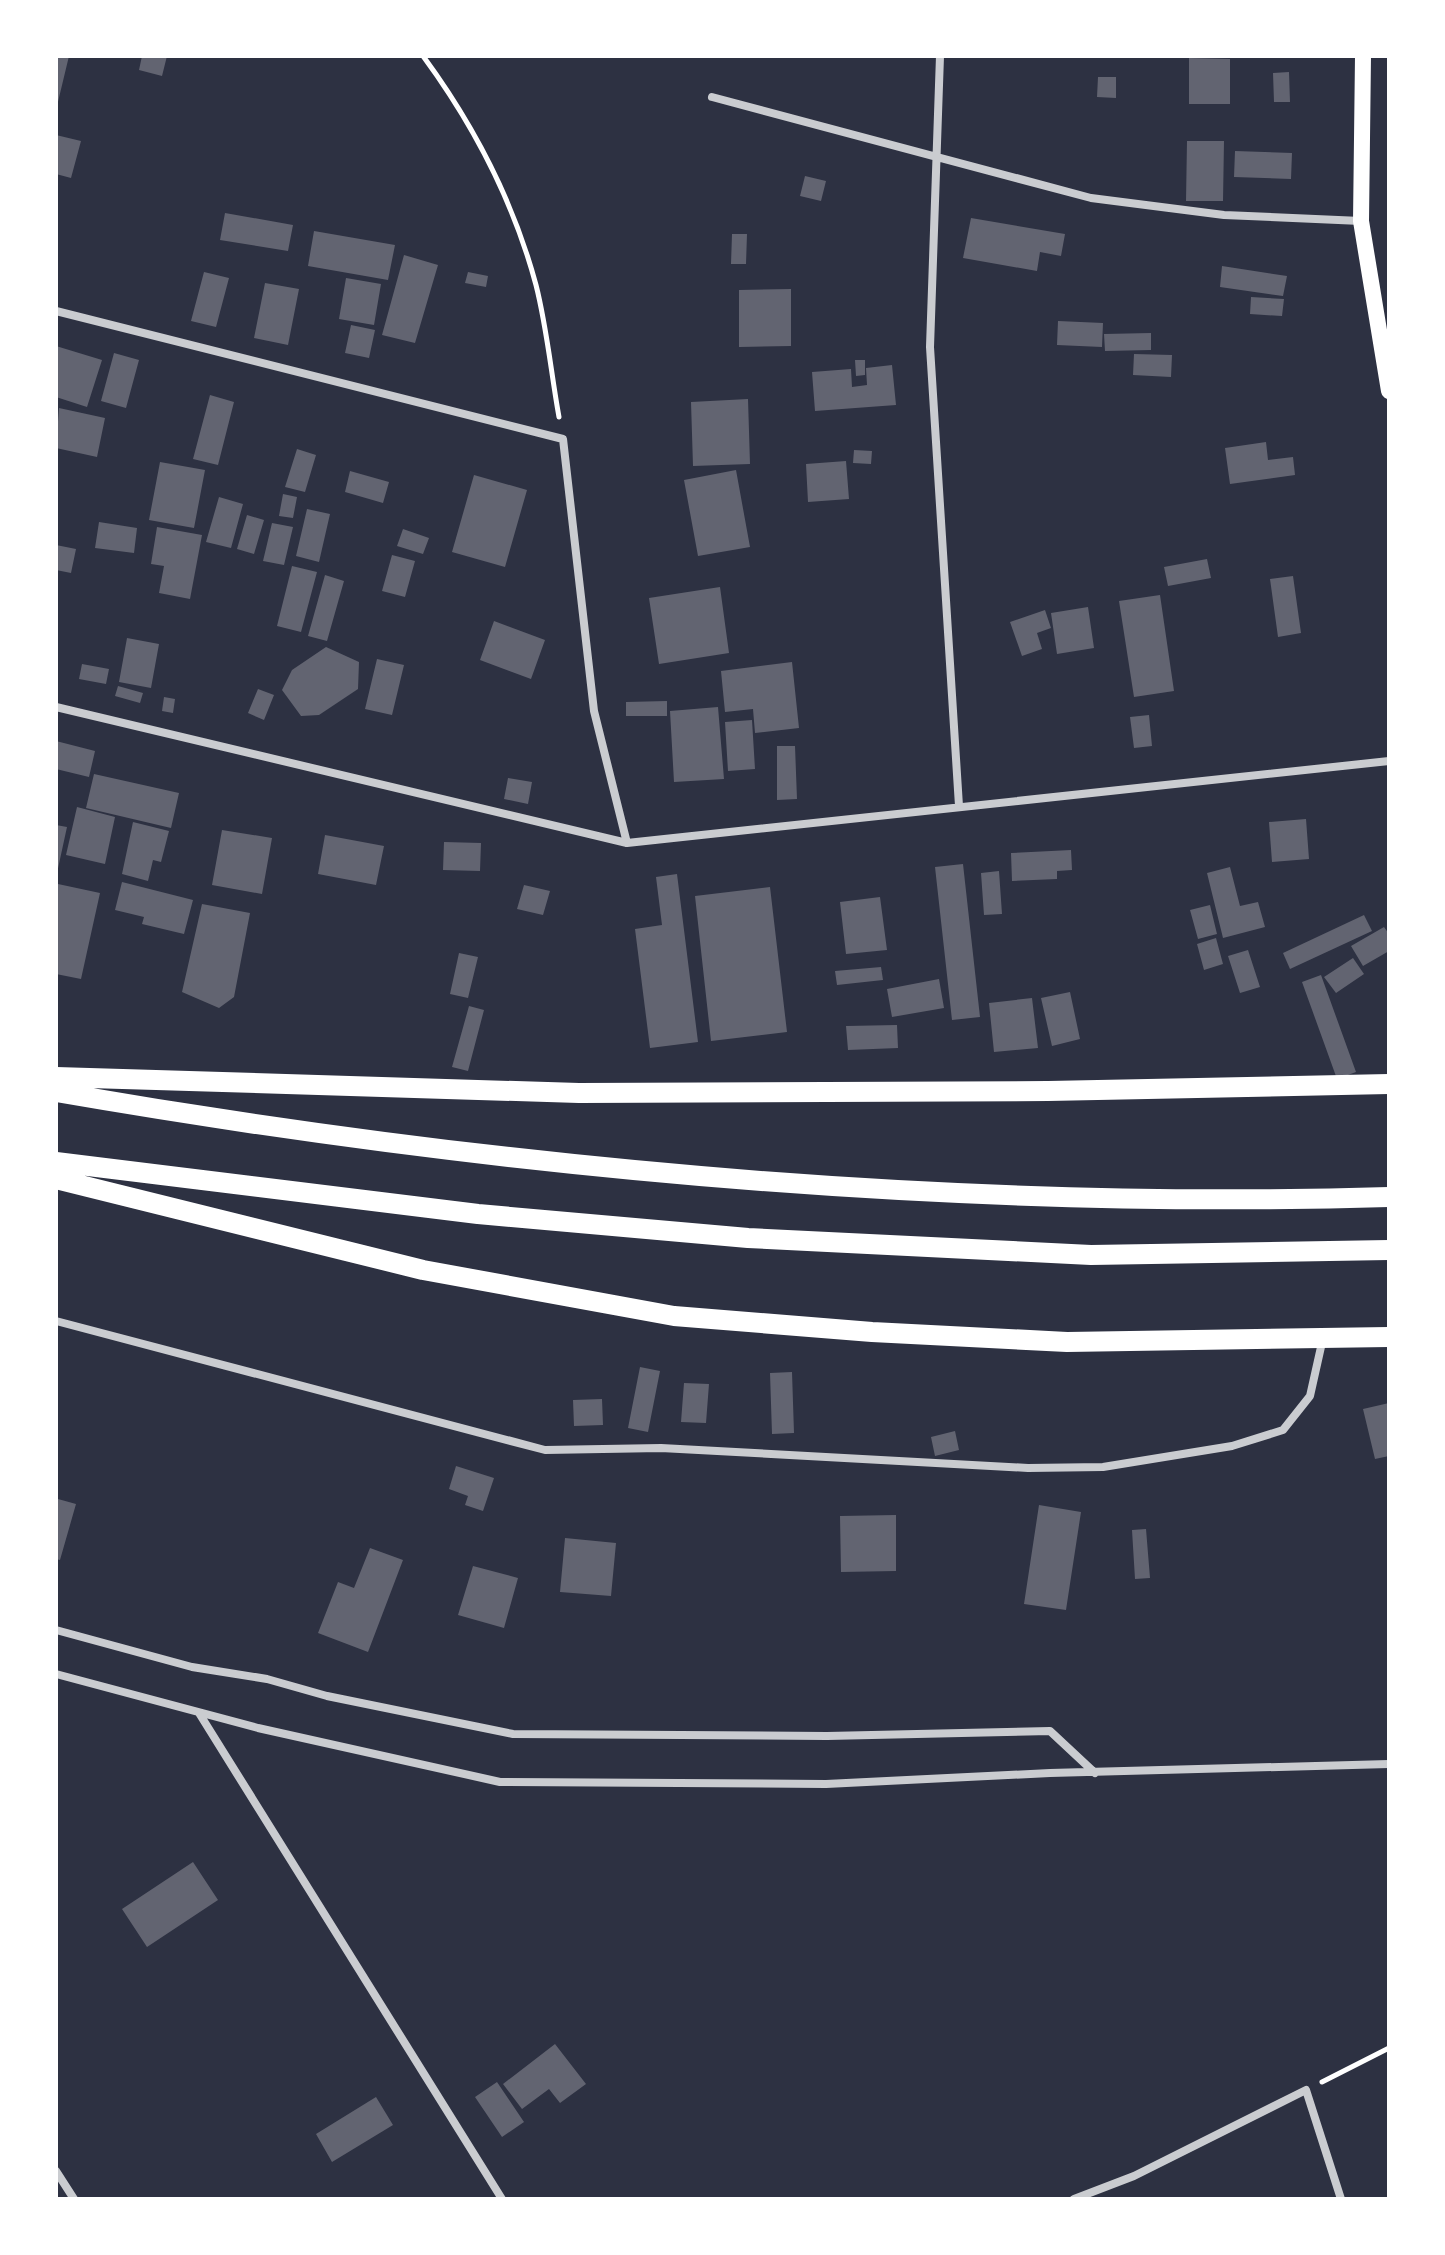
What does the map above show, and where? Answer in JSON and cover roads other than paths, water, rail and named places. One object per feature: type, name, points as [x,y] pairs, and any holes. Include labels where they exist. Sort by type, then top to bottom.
[{"type":"main road","points":[[1363,56],[1361,221],[1389,391]]},
{"type":"main road","points":[[56,1077],[579,1093],[1048,1091],[1389,1084]]},
{"type":"main road","points":[[56,1092],[241,1124],[499,1158],[753,1182],[1073,1198],[1389,1197]]},
{"type":"main road","points":[[56,1162],[478,1214],[748,1238],[1091,1255],[1389,1250]]},
{"type":"main road","points":[[56,1179],[423,1270],[674,1316],[872,1332],[1067,1342],[1389,1337]]},
{"type":"street","points":[[940,56],[930,347],[959,806]]},
{"type":"street","points":[[712,97],[935,158],[1131,206],[1224,215],[1361,221]]},
{"type":"street","points":[[56,311],[563,439],[594,711],[627,843]]},
{"type":"street","points":[[56,707],[374,786],[627,843],[1389,761]]},
{"type":"street","points":[[56,1321],[545,1450],[661,1448],[1028,1468],[1103,1467],[1232,1446],[1283,1430],[1310,1396],[1323,1338]]},
{"type":"street","points":[[56,1630],[192,1667],[267,1679],[327,1696],[513,1734],[827,1736],[1050,1731],[1095,1773]]},
{"type":"street","points":[[56,1674],[199,1712],[500,1782],[826,1784],[1389,1764]]},
{"type":"street","points":[[199,1712],[502,2199]]},
{"type":"street","points":[[1074,2199],[1134,2176],[1306,2090],[1341,2199]]},
{"type":"street","points":[[56,2171],[74,2199]]}]
